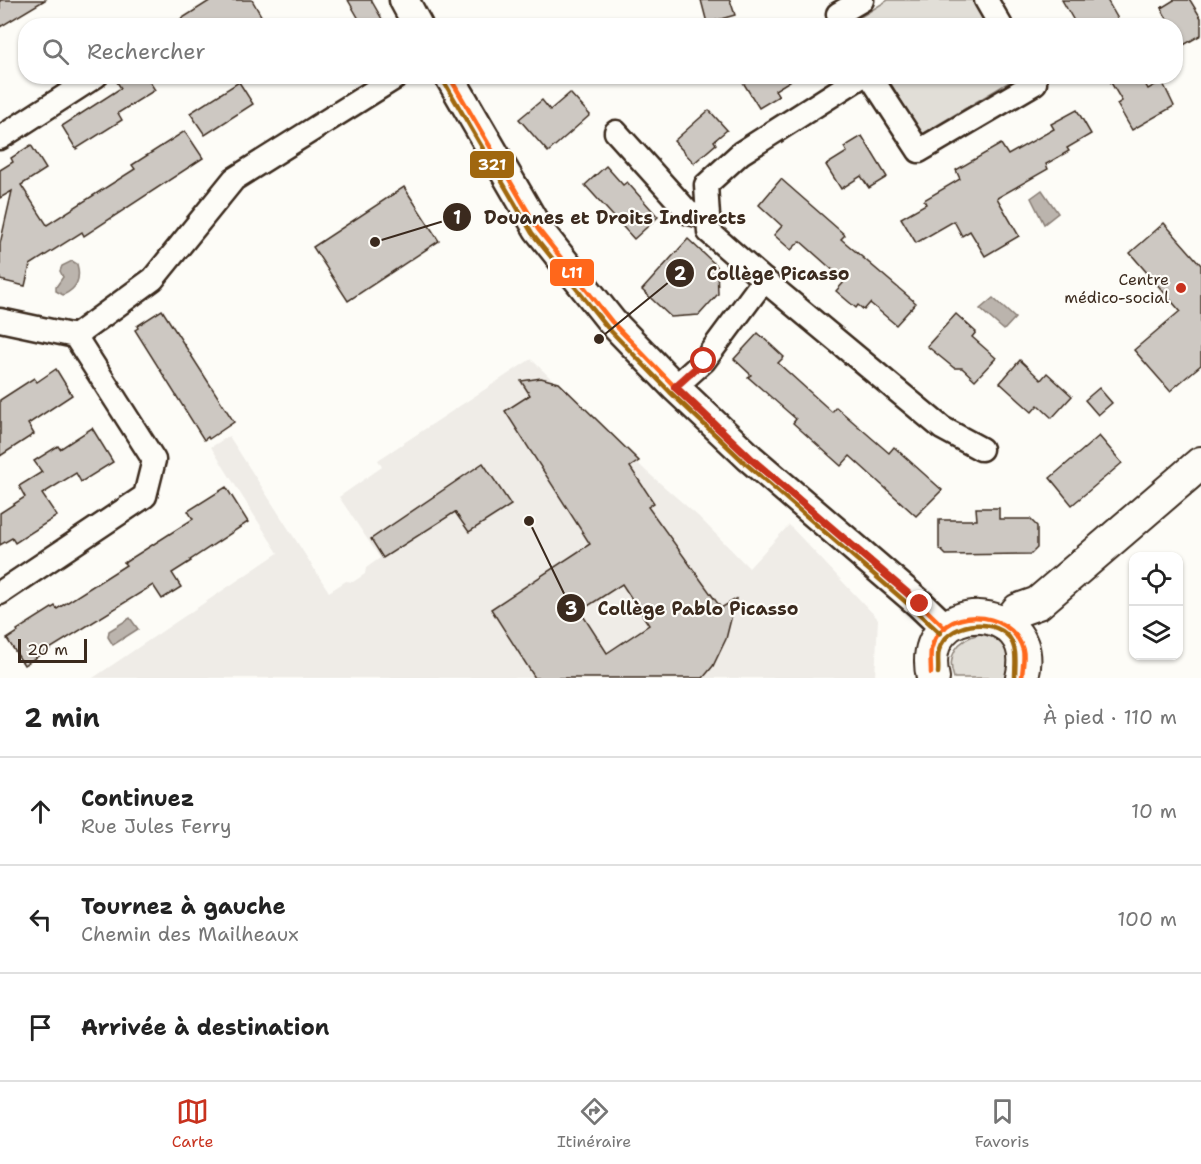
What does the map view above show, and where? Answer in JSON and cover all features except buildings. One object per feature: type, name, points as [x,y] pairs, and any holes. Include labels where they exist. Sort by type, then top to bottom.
[{"type":"main road","points":[[1013,634],[1038,603],[1201,463]]},
{"type":"main road","points":[[933,678],[930,658],[933,647],[945,628],[970,616],[989,617],[1013,634],[1024,657],[1022,678]]},
{"type":"street","points":[[404,0],[414,18]]},
{"type":"street","points":[[840,18],[838,14],[862,0]]},
{"type":"street","points":[[986,0],[996,18]]},
{"type":"street","points":[[0,138],[84,84]]},
{"type":"street","points":[[75,336],[153,279],[234,179],[385,84]]},
{"type":"street","points":[[454,84],[538,229],[612,322],[675,387],[750,458],[945,628]]},
{"type":"street","points":[[849,84],[741,153],[706,185],[709,232],[942,428],[981,449]]},
{"type":"street","points":[[875,84],[919,151],[1033,84]]},
{"type":"street","points":[[616,132],[689,213],[708,218]]},
{"type":"street","points":[[675,387],[704,361],[764,280]]},
{"type":"street","points":[[0,320],[75,336],[154,460],[145,496],[0,593]]},
{"type":"shaded area","points":[[888,0],[973,0],[983,18],[859,18]]},
{"type":"shaded area","points":[[891,84],[1006,84],[921,135]]},
{"type":"shaded area","points":[[1042,190],[1058,213],[1044,224],[1031,198]]},
{"type":"shaded area","points":[[72,261],[77,264],[77,282],[72,290],[63,295],[56,291],[63,277],[60,271],[62,266]]},
{"type":"shaded area","points":[[993,298],[1015,318],[1004,330],[980,309]]},
{"type":"shaded area","points":[[531,359],[646,471],[699,517],[749,568],[789,525],[878,619],[875,678],[93,678],[278,553],[211,447],[229,436],[329,592],[346,581],[353,582],[365,574],[366,568],[380,558],[339,497],[382,467],[378,460]]},
{"type":"shaded area","points":[[130,618],[138,629],[113,645],[108,637],[109,631]]},
{"type":"shaded area","points":[[980,634],[997,639],[1006,648],[1009,661],[1007,678],[954,678],[951,663],[955,650],[965,640]]},
{"type":"transit line","name":"321","points":[[445,84],[532,233],[607,327],[670,392],[745,463],[940,633]]},
{"type":"transit line","name":"L11","points":[[454,84],[538,229],[612,322],[675,387],[750,458],[945,628]]},
{"type":"transit line","name":"L11","points":[[931,673],[931,650],[937,636],[947,625],[961,619],[976,617],[1005,626],[1016,636],[1024,653],[1022,678]]},
{"type":"transit line","name":"321","points":[[938,673],[938,652],[944,641],[960,628],[981,625],[992,626],[1009,637],[1015,652],[1015,678]]},
{"type":"place","name":"Douanes et Droits Indirects","points":[[375,242]]},
{"type":"place","name":"Centre médico-social","points":[[1181,288]]},
{"type":"place","name":"Collège Picasso","points":[[599,339]]},
{"type":"place","name":"Collège Pablo Picasso","points":[[529,521]]},
{"type":"route","points":[[704,361],[675,387],[750,458],[920,604]]}]
